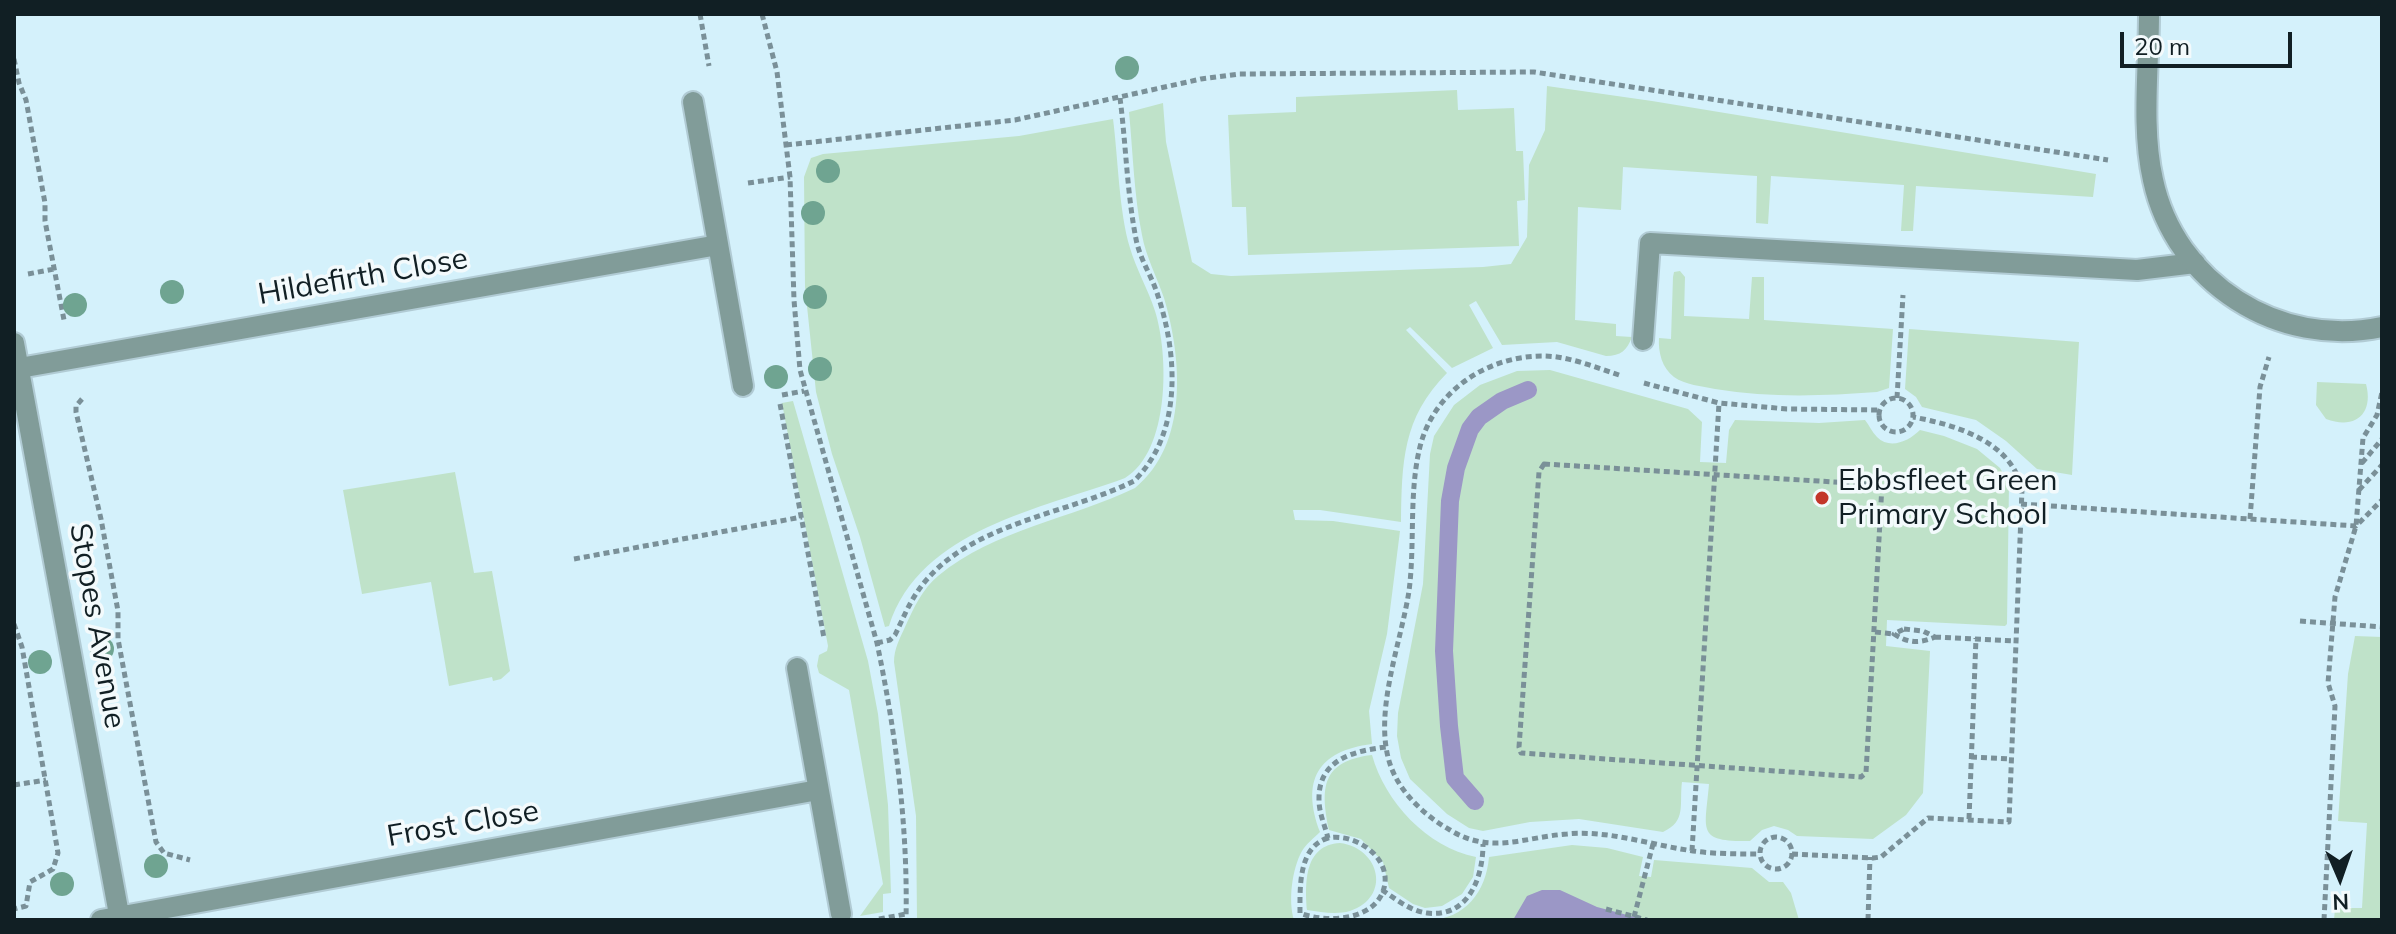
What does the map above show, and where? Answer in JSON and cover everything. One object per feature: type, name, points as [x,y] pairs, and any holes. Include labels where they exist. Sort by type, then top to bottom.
[{"type":"street","points":[[2149,14],[2149,157],[2153,180],[2171,227],[2195,263],[2211,282],[2238,302],[2279,321],[2319,328],[2382,327]]},
{"type":"street","points":[[693,102],[743,386]]},
{"type":"street","points":[[1643,340],[1650,243],[2137,270],[2195,263]]},
{"type":"street","name":"Hildefirth Close","points":[[16,369],[718,245]]},
{"type":"street","name":"Stopes Avenue","points":[[14,343],[16,369],[113,919]]},
{"type":"street","points":[[797,668],[841,914]]},
{"type":"street","name":"Frost Close","points":[[113,919],[818,790]]},
{"type":"path","points":[[700,14],[710,72]]},
{"type":"path","points":[[762,14],[777,72],[786,145],[795,328],[804,391],[877,643],[900,783],[906,917],[874,920]]},
{"type":"path","points":[[14,59],[26,100],[62,316],[69,324]]},
{"type":"path","points":[[786,145],[985,125],[1201,79],[1239,74],[1534,72],[2109,160],[2149,157]]},
{"type":"path","points":[[877,643],[893,637],[914,596],[929,577],[950,559],[1002,530],[1134,481],[1145,469],[1163,438],[1171,393],[1169,350],[1162,307],[1142,262],[1135,234],[1120,98]]},
{"type":"path","points":[[1897,398],[1905,257]]},
{"type":"path","points":[[28,274],[54,269]]},
{"type":"path","points":[[1627,378],[1572,360],[1545,355],[1522,357],[1474,374],[1448,394],[1436,409],[1425,428],[1418,455],[1409,589],[1386,711],[1386,747],[1391,766],[1406,795],[1447,829],[1469,841],[1505,843],[1568,833],[1603,834],[1692,851],[1760,854]]},
{"type":"path","points":[[2250,519],[2261,379],[2269,356]]},
{"type":"path","points":[[1641,382],[1719,403],[1787,409],[1879,410]]},
{"type":"path","points":[[804,391],[778,396],[824,646]]},
{"type":"path","points":[[2324,920],[2335,706],[2328,686],[2335,597],[2356,526],[2364,435],[2377,415],[2382,392]]},
{"type":"path","points":[[90,396],[76,406],[76,412],[118,611],[118,639],[157,845],[164,853],[189,859],[193,863]]},
{"type":"path","points":[[1879,410],[1886,400],[1897,398],[1907,401],[1913,417]]},
{"type":"path","points":[[1692,851],[1719,403]]},
{"type":"path","points":[[1879,410],[1884,426],[1893,432],[1904,429],[1913,417]]},
{"type":"path","points":[[1792,854],[1881,857],[1928,818],[2009,822],[2022,489],[2018,473],[1994,446],[1966,430],[1913,417]]},
{"type":"path","points":[[2361,464],[2382,439]]},
{"type":"path","points":[[2359,490],[2382,465]]},
{"type":"path","points":[[1541,466],[1713,475],[1882,485],[1866,773],[1861,777],[1523,755],[1519,747],[1541,466]]},
{"type":"path","points":[[2021,504],[2356,526],[2382,500]]},
{"type":"path","points":[[574,559],[802,517]]},
{"type":"path","points":[[2300,621],[2382,627]]},
{"type":"path","points":[[14,624],[22,647],[57,857],[50,872],[29,884],[26,906],[14,909]]},
{"type":"path","points":[[1894,634],[1904,629],[1923,631],[1935,637]]},
{"type":"path","points":[[1875,632],[1894,634],[1904,641],[1923,642],[1935,637],[2016,641]]},
{"type":"path","points":[[1969,819],[1976,638]]},
{"type":"path","points":[[1328,838],[1318,800],[1325,772],[1348,755],[1386,747]]},
{"type":"path","points":[[1971,757],[2011,759]]},
{"type":"path","points":[[14,785],[46,780]]},
{"type":"path","points":[[1347,837],[1369,850],[1383,869],[1385,880],[1382,890],[1371,906],[1355,916],[1327,919],[1300,913],[1303,868],[1313,848],[1328,838],[1347,837]]},
{"type":"path","points":[[1777,837],[1786,840],[1792,854],[1784,867],[1774,869],[1764,864],[1760,854],[1766,839],[1777,837]]},
{"type":"path","points":[[1382,890],[1406,905],[1427,913],[1443,913],[1457,907],[1478,881],[1483,844]]},
{"type":"path","points":[[1634,917],[1653,844]]},
{"type":"path","points":[[1868,920],[1870,857]]},
{"type":"path","points":[[1606,909],[1647,920]]},
{"type":"green space","points":[[1547,86],[2096,174],[2093,197],[1916,186],[1913,231],[1901,231],[1904,185],[1771,176],[1768,224],[1756,223],[1757,176],[1623,167],[1621,210],[1578,207],[1575,320],[1616,324],[1616,336],[1632,337],[1626,349],[1606,356],[1557,342],[1502,345],[1476,301],[1469,305],[1493,348],[1452,368],[1410,327],[1406,330],[1447,373],[1432,390],[1413,424],[1404,461],[1401,522],[1320,510],[1293,510],[1295,520],[1333,521],[1400,531],[1387,634],[1369,711],[1372,744],[1338,754],[1326,761],[1318,772],[1312,798],[1320,832],[1304,848],[1293,876],[1291,895],[1294,920],[917,920],[916,816],[894,662],[898,644],[915,606],[938,576],[984,547],[1135,488],[1152,470],[1165,448],[1173,424],[1177,373],[1175,347],[1164,298],[1142,235],[1129,112],[1163,103],[1166,142],[1192,262],[1211,274],[1231,276],[1483,267],[1511,264],[1527,237],[1529,165],[1545,130]]},
{"type":"green space","points":[[1457,90],[1458,110],[1514,108],[1516,151],[1523,151],[1525,200],[1517,201],[1519,246],[1248,255],[1246,207],[1232,207],[1228,115],[1296,112],[1296,97]]},
{"type":"green space","points":[[1113,119],[1126,234],[1155,311],[1163,352],[1162,401],[1151,447],[1140,465],[1125,478],[1022,513],[955,545],[927,566],[905,593],[889,626],[885,627],[816,392],[805,287],[804,177],[811,158],[823,154],[1019,136]]},
{"type":"green space","points":[[1680,271],[1685,277],[1684,316],[1749,319],[1752,277],[1764,277],[1764,320],[1893,329],[1889,388],[1877,392],[1776,395],[1715,389],[1678,380],[1664,364],[1659,338],[1671,339],[1673,277],[1674,272]]},
{"type":"green space","points":[[1909,329],[2079,342],[2072,475],[2037,469],[2006,441],[1976,420],[1922,407],[1916,397],[1905,389]]},
{"type":"green space","points":[[1550,370],[1688,409],[1702,422],[1700,462],[1726,463],[1729,430],[1735,420],[1819,423],[1865,420],[1882,441],[1893,443],[1905,440],[1920,430],[1977,449],[2000,468],[2009,484],[2007,624],[1887,620],[1886,646],[1930,651],[1923,793],[1906,815],[1873,839],[1797,836],[1774,826],[1762,830],[1750,841],[1733,841],[1712,836],[1708,830],[1709,784],[1682,782],[1679,817],[1671,828],[1663,832],[1579,819],[1530,822],[1483,831],[1469,828],[1447,814],[1410,779],[1401,758],[1397,736],[1398,713],[1423,584],[1430,454],[1434,436],[1454,405],[1480,385],[1517,371]]},
{"type":"green space","points":[[2317,382],[2366,384],[2368,395],[2365,411],[2354,421],[2326,419],[2316,405]]},
{"type":"green space","points":[[793,401],[868,661],[878,714],[888,805],[891,893],[883,894],[883,912],[860,916],[883,884],[849,690],[819,673],[817,666],[819,655],[827,651],[828,646],[782,403]]},
{"type":"green space","points":[[455,472],[474,573],[492,571],[510,671],[493,681],[492,677],[449,686],[431,582],[362,594],[343,490]]},
{"type":"green space","points":[[2355,636],[2382,637],[2382,920],[2334,920],[2335,908],[2362,908],[2367,823],[2338,821],[2348,674]]},
{"type":"green space","points":[[1372,755],[1387,789],[1410,820],[1441,843],[1476,857],[1473,877],[1462,894],[1442,906],[1425,908],[1413,904],[1389,888],[1383,862],[1361,839],[1329,830],[1325,801],[1328,779],[1343,763]]},
{"type":"green space","points":[[1340,843],[1354,847],[1372,863],[1376,885],[1372,895],[1350,911],[1307,910],[1307,877],[1313,858],[1328,845]]},
{"type":"green space","points":[[1572,845],[1607,848],[1643,857],[1639,876],[1651,877],[1654,860],[1752,868],[1769,882],[1783,882],[1791,893],[1799,920],[1429,920],[1453,915],[1471,901],[1483,881],[1489,857]]},
{"type":"shaded area","points":[[1542,890],[1560,890],[1597,907],[1646,920],[1513,920],[1527,896]]},
{"type":"waterway","points":[[1475,801],[1455,778],[1449,726],[1444,651],[1450,501],[1456,468],[1470,429],[1479,417],[1502,401],[1528,390]]},
{"type":"place","name":"Ebbsfleet Green Primary School","points":[[1822,498]]}]
